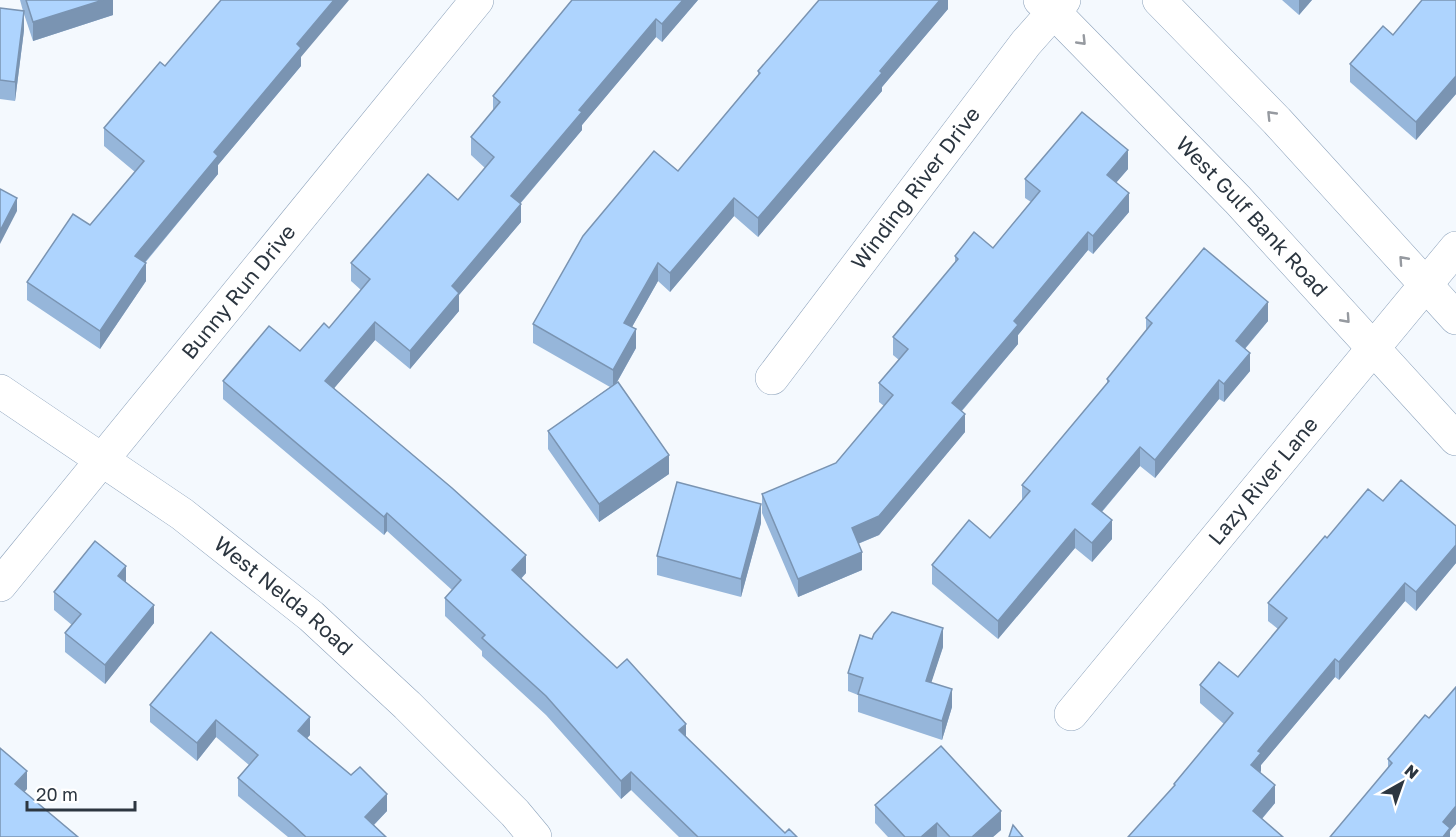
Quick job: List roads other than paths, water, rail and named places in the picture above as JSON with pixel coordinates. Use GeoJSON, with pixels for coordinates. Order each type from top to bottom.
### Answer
{"type":"FeatureCollection","features":[{"type":"Feature","properties":{"kind":"street","name":"Bunny Run Drive"},"geometry":{"type":"LineString","coordinates":[[0,585],[477,0]]}},
{"type":"Feature","properties":{"kind":"street"},"geometry":{"type":"LineString","coordinates":[[1159,0],[1277,121],[1456,318]]}},
{"type":"Feature","properties":{"kind":"street","name":"West Gulf Bank Road"},"geometry":{"type":"LineString","coordinates":[[1052,4],[1238,200],[1456,439]]}},
{"type":"Feature","properties":{"kind":"street","name":"Winding River Drive"},"geometry":{"type":"LineString","coordinates":[[772,378],[1026,43],[1052,4]]}},
{"type":"Feature","properties":{"kind":"street","name":"Lazy River Lane"},"geometry":{"type":"LineString","coordinates":[[1071,714],[1456,248]]}},
{"type":"Feature","properties":{"kind":"street","name":"West Nelda Road"},"geometry":{"type":"LineString","coordinates":[[0,390],[182,514],[311,616],[407,705],[515,813],[535,837]]}}]}
